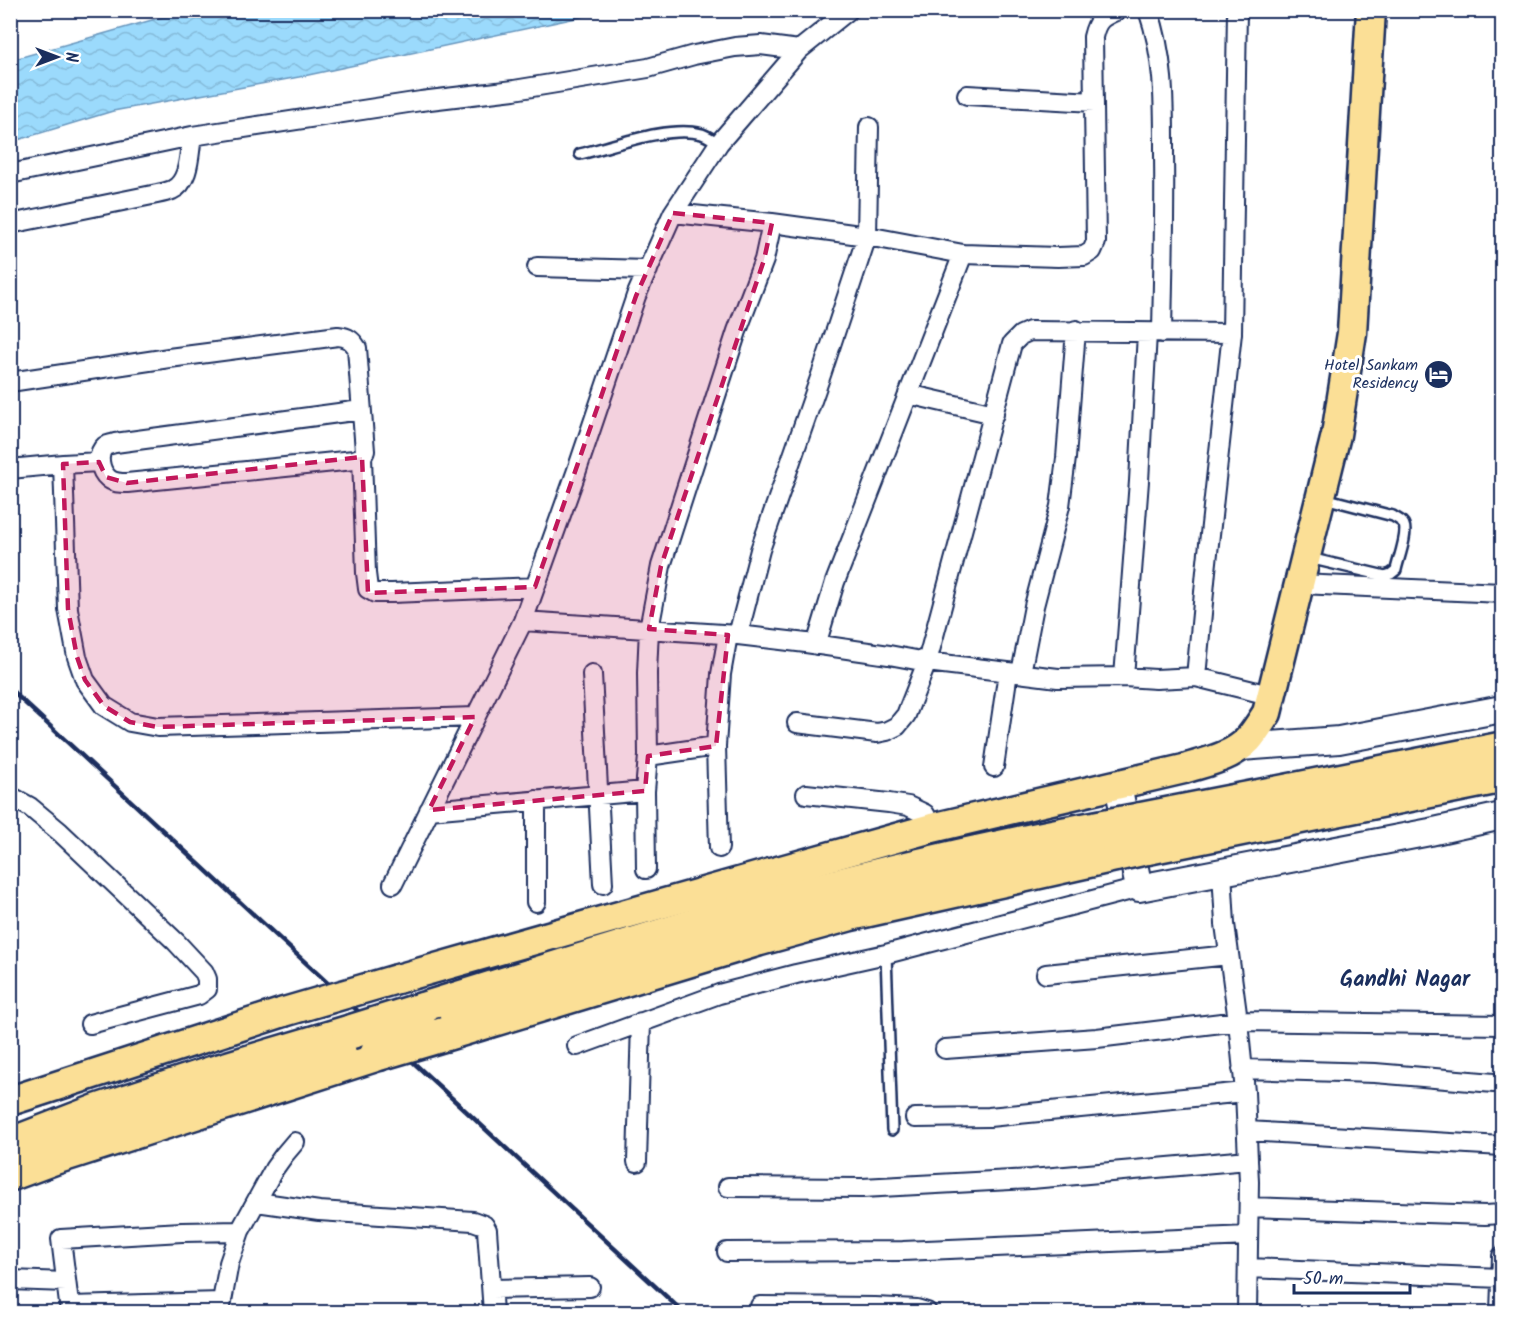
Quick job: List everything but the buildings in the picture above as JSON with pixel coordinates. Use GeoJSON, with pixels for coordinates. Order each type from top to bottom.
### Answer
{"type":"FeatureCollection","features":[{"type":"Feature","properties":{"kind":"highway"},"geometry":{"type":"LineString","coordinates":[[10,1174],[64,1154],[377,1054],[758,939],[1128,837],[1503,749]]}},
{"type":"Feature","properties":{"kind":"highway"},"geometry":{"type":"LineString","coordinates":[[10,1145],[98,1111],[213,1073],[730,915],[852,882],[1019,843],[1128,837],[1503,776]]}},
{"type":"Feature","properties":{"kind":"main road"},"geometry":{"type":"LineString","coordinates":[[1245,743],[1326,393],[1338,307],[1354,10]]}},
{"type":"Feature","properties":{"kind":"main road"},"geometry":{"type":"LineString","coordinates":[[10,1101],[284,1012],[396,979],[932,828],[1195,766],[1217,759],[1245,743],[1267,713],[1336,435],[1352,333],[1371,10]]}},
{"type":"Feature","properties":{"kind":"street"},"geometry":{"type":"LineString","coordinates":[[393,884],[523,621],[636,296],[673,213],[719,143],[800,50],[849,10]]}},
{"type":"Feature","properties":{"kind":"street"},"geometry":{"type":"LineString","coordinates":[[673,213],[867,236],[963,254],[1084,256],[1092,251],[1096,242],[1093,37],[1096,24],[1104,16],[1118,10]]}},
{"type":"Feature","properties":{"kind":"street"},"geometry":{"type":"LineString","coordinates":[[1124,678],[1138,493],[1165,213],[1164,100],[1159,47],[1148,10]]}},
{"type":"Feature","properties":{"kind":"street"},"geometry":{"type":"LineString","coordinates":[[1197,677],[1232,333],[1237,10]]}},
{"type":"Feature","properties":{"kind":"street"},"geometry":{"type":"LineString","coordinates":[[10,174],[192,136],[626,72],[735,47],[761,45],[800,50]]}},
{"type":"Feature","properties":{"kind":"street"},"geometry":{"type":"LineString","coordinates":[[967,95],[1095,102]]}},
{"type":"Feature","properties":{"kind":"street"},"geometry":{"type":"LineString","coordinates":[[719,849],[716,746],[721,674],[760,550],[867,236],[870,127]]}},
{"type":"Feature","properties":{"kind":"street"},"geometry":{"type":"LineString","coordinates":[[10,224],[173,190],[180,184],[186,173],[192,136]]}},
{"type":"Feature","properties":{"kind":"street"},"geometry":{"type":"LineString","coordinates":[[646,869],[645,791],[648,756],[649,629],[661,566],[720,381],[764,260],[772,223]]}},
{"type":"Feature","properties":{"kind":"street"},"geometry":{"type":"LineString","coordinates":[[816,645],[835,582],[963,254]]}},
{"type":"Feature","properties":{"kind":"street"},"geometry":{"type":"LineString","coordinates":[[537,267],[648,270]]}},
{"type":"Feature","properties":{"kind":"street"},"geometry":{"type":"LineString","coordinates":[[994,767],[1014,672],[1060,506],[1076,330]]}},
{"type":"Feature","properties":{"kind":"street"},"geometry":{"type":"LineString","coordinates":[[797,723],[877,733],[897,726],[906,715],[927,662],[1012,344],[1021,335],[1030,331],[1076,330],[1232,333]]}},
{"type":"Feature","properties":{"kind":"street"},"geometry":{"type":"LineString","coordinates":[[10,382],[170,358],[338,336],[346,337],[357,348],[365,451],[362,457],[368,589],[375,593],[392,593],[535,587]]}},
{"type":"Feature","properties":{"kind":"street"},"geometry":{"type":"LineString","coordinates":[[908,394],[994,414]]}},
{"type":"Feature","properties":{"kind":"street"},"geometry":{"type":"LineString","coordinates":[[362,410],[115,443],[106,445],[99,462],[106,477],[115,483],[127,483],[354,460],[362,457]]}},
{"type":"Feature","properties":{"kind":"street"},"geometry":{"type":"LineString","coordinates":[[10,469],[99,462]]}},
{"type":"Feature","properties":{"kind":"street"},"geometry":{"type":"LineString","coordinates":[[63,464],[68,609],[77,657],[85,680],[104,706],[130,722],[158,727],[475,717]]}},
{"type":"Feature","properties":{"kind":"street"},"geometry":{"type":"LineString","coordinates":[[1303,571],[1503,593]]}},
{"type":"Feature","properties":{"kind":"street"},"geometry":{"type":"LineString","coordinates":[[523,621],[733,635],[1058,678],[1197,677],[1257,692]]}},
{"type":"Feature","properties":{"kind":"street"},"geometry":{"type":"LineString","coordinates":[[592,674],[603,884]]}},
{"type":"Feature","properties":{"kind":"street"},"geometry":{"type":"LineString","coordinates":[[1245,743],[1339,740],[1503,709]]}},
{"type":"Feature","properties":{"kind":"street"},"geometry":{"type":"LineString","coordinates":[[648,756],[716,746]]}},
{"type":"Feature","properties":{"kind":"street"},"geometry":{"type":"LineString","coordinates":[[1118,785],[1139,888]]}},
{"type":"Feature","properties":{"kind":"street"},"geometry":{"type":"LineString","coordinates":[[429,810],[645,791]]}},
{"type":"Feature","properties":{"kind":"street"},"geometry":{"type":"LineString","coordinates":[[806,794],[908,806],[926,814],[932,828]]}},
{"type":"Feature","properties":{"kind":"street"},"geometry":{"type":"LineString","coordinates":[[10,796],[30,807],[60,832],[176,942],[204,972],[207,979],[207,989],[199,995],[90,1024]]}},
{"type":"Feature","properties":{"kind":"street"},"geometry":{"type":"LineString","coordinates":[[536,801],[536,902]]}},
{"type":"Feature","properties":{"kind":"street"},"geometry":{"type":"LineString","coordinates":[[577,1046],[719,994],[886,954],[1139,888],[1503,816]]}},
{"type":"Feature","properties":{"kind":"street"},"geometry":{"type":"LineString","coordinates":[[1222,871],[1245,1092],[1249,1207],[1247,1312]]}},
{"type":"Feature","properties":{"kind":"street"},"geometry":{"type":"LineString","coordinates":[[1046,974],[1229,955]]}},
{"type":"Feature","properties":{"kind":"street"},"geometry":{"type":"LineString","coordinates":[[637,1162],[641,1022]]}},
{"type":"Feature","properties":{"kind":"street"},"geometry":{"type":"LineString","coordinates":[[945,1049],[1097,1038],[1238,1022],[1503,1025]]}},
{"type":"Feature","properties":{"kind":"street"},"geometry":{"type":"LineString","coordinates":[[1242,1069],[1376,1073],[1494,1083]]}},
{"type":"Feature","properties":{"kind":"street"},"geometry":{"type":"LineString","coordinates":[[915,1118],[989,1117],[1245,1092]]}},
{"type":"Feature","properties":{"kind":"street"},"geometry":{"type":"LineString","coordinates":[[1247,1131],[1503,1146]]}},
{"type":"Feature","properties":{"kind":"street"},"geometry":{"type":"LineString","coordinates":[[240,1231],[61,1239],[70,1309],[220,1307],[229,1263],[240,1231],[274,1169],[295,1142]]}},
{"type":"Feature","properties":{"kind":"street"},"geometry":{"type":"LineString","coordinates":[[728,1187],[862,1188],[997,1181],[1248,1160]]}},
{"type":"Feature","properties":{"kind":"street"},"geometry":{"type":"LineString","coordinates":[[257,1202],[319,1210],[479,1222],[487,1230],[493,1312]]}},
{"type":"Feature","properties":{"kind":"street"},"geometry":{"type":"LineString","coordinates":[[1249,1207],[1503,1214]]}},
{"type":"Feature","properties":{"kind":"street"},"geometry":{"type":"LineString","coordinates":[[727,1252],[903,1251],[1248,1236]]}},
{"type":"Feature","properties":{"kind":"street"},"geometry":{"type":"LineString","coordinates":[[1500,1312],[1503,1256]]}},
{"type":"Feature","properties":{"kind":"street"},"geometry":{"type":"LineString","coordinates":[[1248,1268],[1501,1278]]}},
{"type":"Feature","properties":{"kind":"street"},"geometry":{"type":"LineString","coordinates":[[10,1280],[66,1282]]}},
{"type":"Feature","properties":{"kind":"street"},"geometry":{"type":"LineString","coordinates":[[492,1289],[590,1287]]}},
{"type":"Feature","properties":{"kind":"street"},"geometry":{"type":"LineString","coordinates":[[760,1306],[875,1307],[917,1309],[927,1312]]}},
{"type":"Feature","properties":{"kind":"lane"},"geometry":{"type":"LineString","coordinates":[[580,154],[663,134],[687,132],[704,135],[719,143]]}},
{"type":"Feature","properties":{"kind":"lane"},"geometry":{"type":"LineString","coordinates":[[1303,571],[1385,576],[1396,570],[1401,550],[1405,531],[1404,524],[1400,520],[1393,516],[1321,498]]}},
{"type":"Feature","properties":{"kind":"lane"},"geometry":{"type":"LineString","coordinates":[[886,954],[892,1130]]}},
{"type":"Feature","properties":{"kind":"highlighted area"},"geometry":{"type":"Polygon","coordinates":[[[673,213],[772,223],[764,260],[661,566],[649,629],[728,635],[716,746],[648,756],[645,791],[429,810],[475,717],[158,727],[130,722],[104,706],[85,680],[77,657],[68,609],[63,464],[99,462],[106,477],[127,483],[362,457],[368,593],[535,587],[636,296],[673,213]]]}},
{"type":"Feature","properties":{"kind":"water"},"geometry":{"type":"Polygon","coordinates":[[[200,11],[609,11],[299,77],[113,111],[11,142],[11,60],[159,18],[200,11]]]}},
{"type":"Feature","properties":{"kind":"railway"},"geometry":{"type":"LineString","coordinates":[[10,689],[683,1312]]}},
{"type":"Feature","properties":{"kind":"place","name":"Hotel Sankam Residency"},"geometry":{"type":"Point","coordinates":[1439,374]}},
{"type":"Feature","properties":{"kind":"district","name":"Gandhi Nagar"},"geometry":{"type":"Point","coordinates":[1405,980]}}]}
